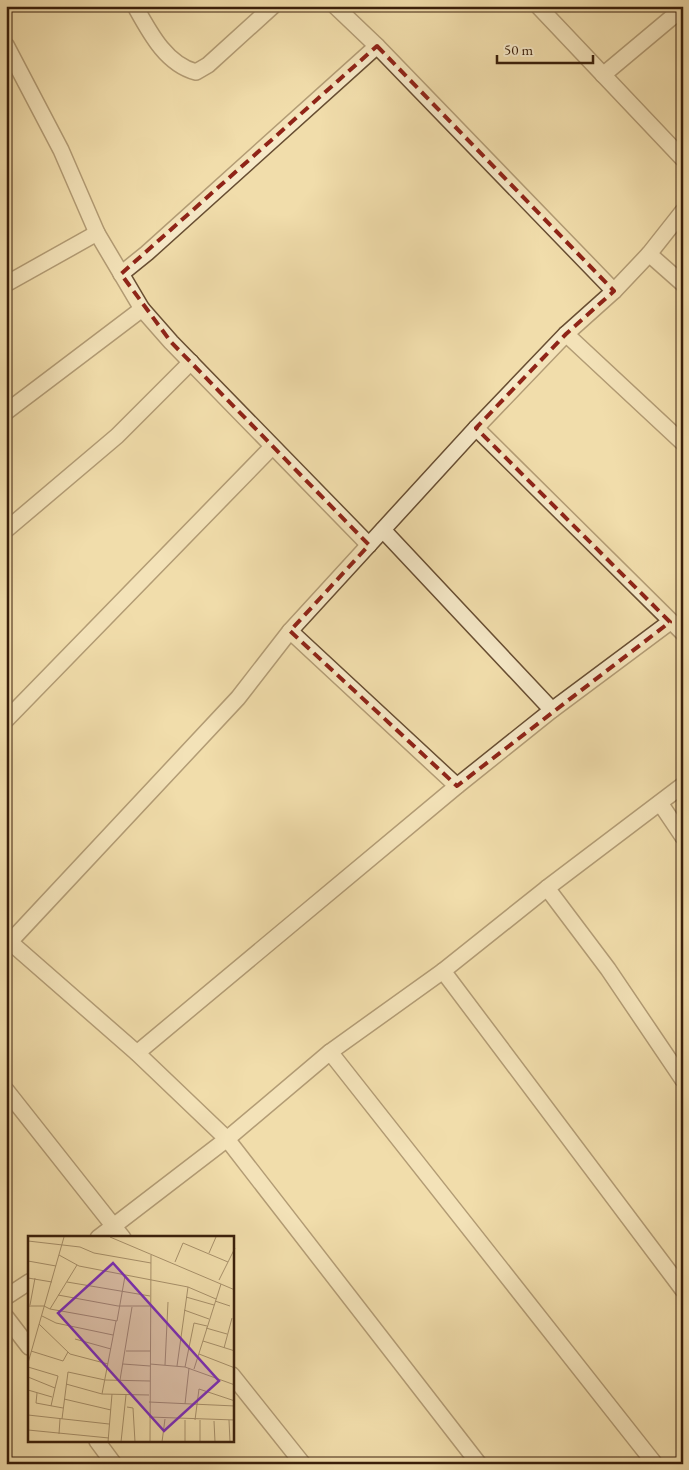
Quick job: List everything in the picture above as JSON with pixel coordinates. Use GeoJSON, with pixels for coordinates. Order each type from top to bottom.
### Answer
{"type":"FeatureCollection","features":[{"type":"Feature","properties":{"kind":"street"},"geometry":{"type":"LineString","coordinates":[[136,6],[149,32],[170,58],[182,68],[196,72],[208,65],[272,6]]}},
{"type":"Feature","properties":{"kind":"street"},"geometry":{"type":"LineString","coordinates":[[335,6],[377,46],[614,292]]}},
{"type":"Feature","properties":{"kind":"street"},"geometry":{"type":"LineString","coordinates":[[538,6],[683,159]]}},
{"type":"Feature","properties":{"kind":"street"},"geometry":{"type":"LineString","coordinates":[[603,75],[683,8]]}},
{"type":"Feature","properties":{"kind":"street"},"geometry":{"type":"LineString","coordinates":[[6,45],[61,150],[97,233],[142,309],[272,447],[369,545]]}},
{"type":"Feature","properties":{"kind":"street"},"geometry":{"type":"LineString","coordinates":[[121,274],[147,253],[377,46]]}},
{"type":"Feature","properties":{"kind":"street"},"geometry":{"type":"LineString","coordinates":[[479,1464],[228,1139],[137,1053],[8,944],[238,698],[290,631],[382,530],[566,334],[614,292],[649,254],[683,211]]}},
{"type":"Feature","properties":{"kind":"street"},"geometry":{"type":"LineString","coordinates":[[6,284],[97,233]]}},
{"type":"Feature","properties":{"kind":"street"},"geometry":{"type":"LineString","coordinates":[[649,254],[683,284]]}},
{"type":"Feature","properties":{"kind":"street"},"geometry":{"type":"LineString","coordinates":[[6,412],[142,309]]}},
{"type":"Feature","properties":{"kind":"street"},"geometry":{"type":"LineString","coordinates":[[566,334],[683,443]]}},
{"type":"Feature","properties":{"kind":"street"},"geometry":{"type":"LineString","coordinates":[[6,530],[117,436],[191,362]]}},
{"type":"Feature","properties":{"kind":"street"},"geometry":{"type":"LineString","coordinates":[[476,428],[683,633]]}},
{"type":"Feature","properties":{"kind":"street"},"geometry":{"type":"LineString","coordinates":[[6,720],[272,447]]}},
{"type":"Feature","properties":{"kind":"street"},"geometry":{"type":"LineString","coordinates":[[382,530],[552,710]]}},
{"type":"Feature","properties":{"kind":"street"},"geometry":{"type":"LineString","coordinates":[[137,1053],[457,786],[552,710],[670,622]]}},
{"type":"Feature","properties":{"kind":"street"},"geometry":{"type":"LineString","coordinates":[[290,631],[457,786]]}},
{"type":"Feature","properties":{"kind":"street"},"geometry":{"type":"LineString","coordinates":[[105,1236],[119,1232],[330,1052],[443,971],[547,888],[683,785]]}},
{"type":"Feature","properties":{"kind":"street"},"geometry":{"type":"LineString","coordinates":[[660,803],[683,837]]}},
{"type":"Feature","properties":{"kind":"street"},"geometry":{"type":"LineString","coordinates":[[547,888],[608,969],[683,1080]]}},
{"type":"Feature","properties":{"kind":"street"},"geometry":{"type":"LineString","coordinates":[[443,971],[683,1290]]}},
{"type":"Feature","properties":{"kind":"street"},"geometry":{"type":"LineString","coordinates":[[330,1052],[655,1464]]}},
{"type":"Feature","properties":{"kind":"street"},"geometry":{"type":"LineString","coordinates":[[6,1090],[119,1232]]}},
{"type":"Feature","properties":{"kind":"street"},"geometry":{"type":"LineString","coordinates":[[6,1297],[28,1283]]}},
{"type":"Feature","properties":{"kind":"street"},"geometry":{"type":"LineString","coordinates":[[6,1317],[28,1346]]}},
{"type":"Feature","properties":{"kind":"street"},"geometry":{"type":"LineString","coordinates":[[234,1378],[303,1464]]}},
{"type":"Feature","properties":{"kind":"street"},"geometry":{"type":"LineString","coordinates":[[99,1442],[114,1464]]}},
{"type":"Feature","properties":{"kind":"highlighted area"},"geometry":{"type":"Polygon","coordinates":[[[377,46],[614,291],[566,334],[476,428],[670,622],[457,786],[290,631],[369,545],[171,342],[121,274],[377,46]]]}}]}
